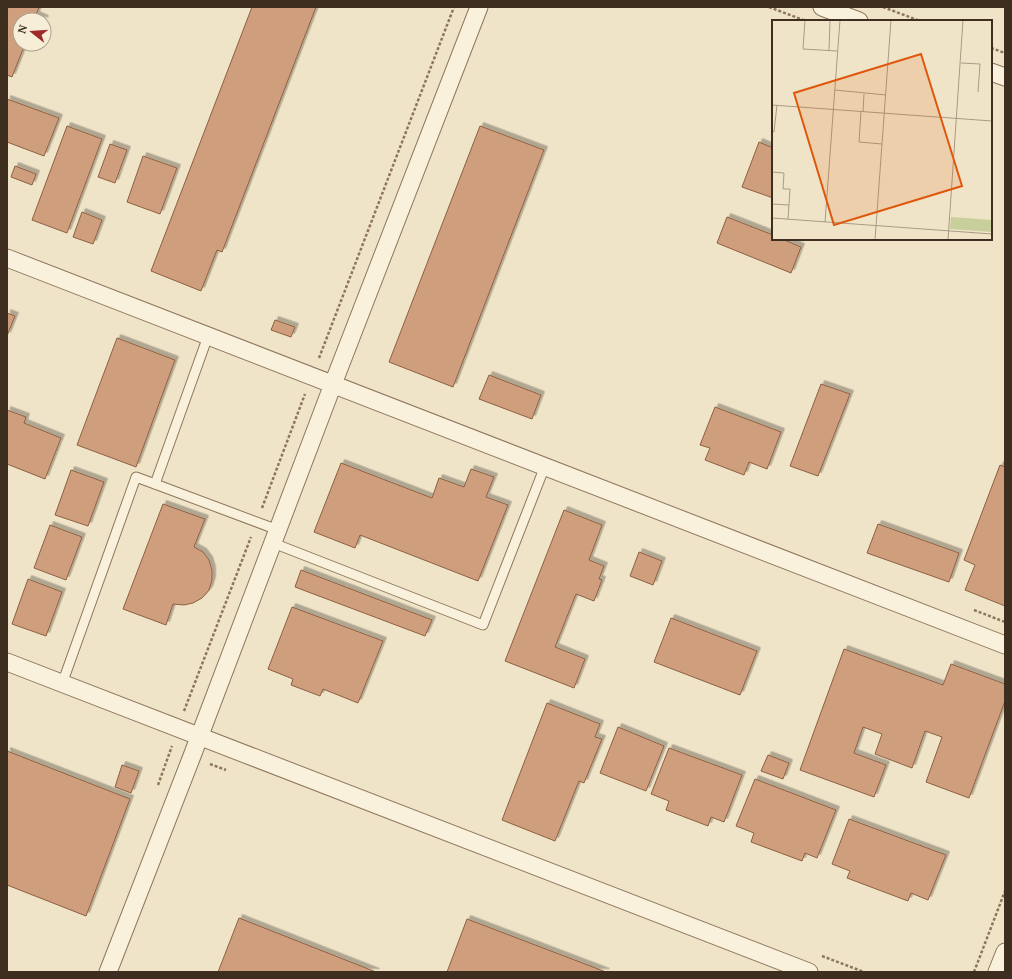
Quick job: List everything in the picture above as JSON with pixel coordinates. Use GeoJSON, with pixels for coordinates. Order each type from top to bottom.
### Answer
{"type":"FeatureCollection","features":[{"type":"Feature","properties":{"kind":"street"},"geometry":{"type":"LineString","coordinates":[[108,972],[479,7]]}},
{"type":"Feature","properties":{"kind":"street"},"geometry":{"type":"LineString","coordinates":[[822,7],[856,20]]}},
{"type":"Feature","properties":{"kind":"street"},"geometry":{"type":"LineString","coordinates":[[992,72],[1005,78]]}},
{"type":"Feature","properties":{"kind":"street"},"geometry":{"type":"LineString","coordinates":[[7,258],[1005,645]]}},
{"type":"Feature","properties":{"kind":"street"},"geometry":{"type":"LineString","coordinates":[[7,662],[809,972]]}},
{"type":"Feature","properties":{"kind":"street"},"geometry":{"type":"LineString","coordinates":[[997,972],[1005,952]]}},
{"type":"Feature","properties":{"kind":"lane"},"geometry":{"type":"LineString","coordinates":[[155,484],[208,336]]}},
{"type":"Feature","properties":{"kind":"lane"},"geometry":{"type":"LineString","coordinates":[[62,684],[136,477],[257,522],[276,536],[483,625],[545,466]]}},
{"type":"Feature","properties":{"kind":"path"},"geometry":{"type":"LineString","coordinates":[[158,785],[311,376],[454,7]]}},
{"type":"Feature","properties":{"kind":"path"},"geometry":{"type":"LineString","coordinates":[[769,7],[803,20]]}},
{"type":"Feature","properties":{"kind":"path"},"geometry":{"type":"LineString","coordinates":[[883,7],[917,20]]}},
{"type":"Feature","properties":{"kind":"path"},"geometry":{"type":"LineString","coordinates":[[992,48],[1005,53]]}},
{"type":"Feature","properties":{"kind":"path"},"geometry":{"type":"LineString","coordinates":[[974,972],[1005,891]]}},
{"type":"Feature","properties":{"kind":"building"},"geometry":{"type":"Polygon","coordinates":[[[7,7],[39,7],[37,12],[12,12],[12,52],[22,52],[12,77],[7,75],[7,7]]]}},
{"type":"Feature","properties":{"kind":"building"},"geometry":{"type":"Polygon","coordinates":[[[252,7],[316,7],[222,252],[217,250],[201,291],[151,271],[252,7]]]}},
{"type":"Feature","properties":{"kind":"building"},"geometry":{"type":"Polygon","coordinates":[[[7,99],[59,118],[44,156],[7,142],[7,99]]]}},
{"type":"Feature","properties":{"kind":"building"},"geometry":{"type":"Polygon","coordinates":[[[67,126],[102,139],[67,233],[32,220],[67,126]]]}},
{"type":"Feature","properties":{"kind":"building"},"geometry":{"type":"Polygon","coordinates":[[[480,126],[544,150],[453,387],[389,362],[480,126]]]}},
{"type":"Feature","properties":{"kind":"building"},"geometry":{"type":"Polygon","coordinates":[[[759,142],[772,148],[772,198],[742,187],[759,142]]]}},
{"type":"Feature","properties":{"kind":"building"},"geometry":{"type":"Polygon","coordinates":[[[110,144],[127,150],[115,183],[98,177],[110,144]]]}},
{"type":"Feature","properties":{"kind":"building"},"geometry":{"type":"Polygon","coordinates":[[[143,156],[177,168],[160,214],[127,202],[143,156]]]}},
{"type":"Feature","properties":{"kind":"building"},"geometry":{"type":"Polygon","coordinates":[[[15,166],[36,174],[32,185],[11,177],[15,166]]]}},
{"type":"Feature","properties":{"kind":"building"},"geometry":{"type":"Polygon","coordinates":[[[82,212],[102,220],[93,244],[73,237],[82,212]]]}},
{"type":"Feature","properties":{"kind":"building"},"geometry":{"type":"Polygon","coordinates":[[[727,217],[772,235],[772,240],[784,240],[801,247],[791,273],[717,243],[727,217]]]}},
{"type":"Feature","properties":{"kind":"building"},"geometry":{"type":"Polygon","coordinates":[[[7,313],[15,316],[7,336],[7,313]]]}},
{"type":"Feature","properties":{"kind":"building"},"geometry":{"type":"Polygon","coordinates":[[[275,320],[295,327],[291,337],[271,330],[275,320]]]}},
{"type":"Feature","properties":{"kind":"building"},"geometry":{"type":"Polygon","coordinates":[[[117,338],[175,360],[136,467],[77,445],[117,338]]]}},
{"type":"Feature","properties":{"kind":"building"},"geometry":{"type":"Polygon","coordinates":[[[489,375],[541,395],[532,419],[479,399],[489,375]]]}},
{"type":"Feature","properties":{"kind":"building"},"geometry":{"type":"Polygon","coordinates":[[[821,384],[850,394],[818,476],[790,466],[821,384]]]}},
{"type":"Feature","properties":{"kind":"building"},"geometry":{"type":"Polygon","coordinates":[[[715,407],[781,432],[767,469],[749,462],[744,475],[705,460],[710,448],[700,445],[715,407]]]}},
{"type":"Feature","properties":{"kind":"building"},"geometry":{"type":"Polygon","coordinates":[[[7,410],[26,417],[24,423],[61,438],[45,479],[7,464],[7,410]]]}},
{"type":"Feature","properties":{"kind":"building"},"geometry":{"type":"Polygon","coordinates":[[[341,463],[432,498],[439,478],[464,487],[471,469],[494,477],[486,497],[508,505],[478,581],[360,535],[355,548],[314,532],[341,463]]]}},
{"type":"Feature","properties":{"kind":"building"},"geometry":{"type":"Polygon","coordinates":[[[1000,465],[1005,467],[1005,606],[965,590],[975,565],[964,560],[1000,465]]]}},
{"type":"Feature","properties":{"kind":"building"},"geometry":{"type":"Polygon","coordinates":[[[71,470],[104,482],[88,526],[55,515],[71,470]]]}},
{"type":"Feature","properties":{"kind":"building"},"geometry":{"type":"Polygon","coordinates":[[[163,504],[205,519],[194,547],[203,552],[209,560],[212,570],[212,580],[209,590],[202,598],[193,603],[184,605],[173,604],[166,625],[123,609],[163,504]]]}},
{"type":"Feature","properties":{"kind":"building"},"geometry":{"type":"Polygon","coordinates":[[[564,510],[602,525],[589,560],[604,566],[599,579],[602,580],[594,601],[576,594],[555,647],[585,659],[574,688],[505,661],[564,510]]]}},
{"type":"Feature","properties":{"kind":"building"},"geometry":{"type":"Polygon","coordinates":[[[878,524],[959,553],[949,582],[867,553],[878,524]]]}},
{"type":"Feature","properties":{"kind":"building"},"geometry":{"type":"Polygon","coordinates":[[[50,525],[82,537],[66,580],[34,568],[50,525]]]}},
{"type":"Feature","properties":{"kind":"building"},"geometry":{"type":"Polygon","coordinates":[[[639,552],[662,561],[653,585],[630,576],[639,552]]]}},
{"type":"Feature","properties":{"kind":"building"},"geometry":{"type":"Polygon","coordinates":[[[301,570],[432,620],[425,636],[295,587],[301,570]]]}},
{"type":"Feature","properties":{"kind":"building"},"geometry":{"type":"Polygon","coordinates":[[[28,579],[62,592],[46,636],[12,624],[28,579]]]}},
{"type":"Feature","properties":{"kind":"building"},"geometry":{"type":"Polygon","coordinates":[[[292,607],[383,641],[358,703],[323,689],[320,696],[291,685],[293,679],[268,669],[292,607]]]}},
{"type":"Feature","properties":{"kind":"building"},"geometry":{"type":"Polygon","coordinates":[[[671,618],[757,651],[740,695],[654,662],[671,618]]]}},
{"type":"Feature","properties":{"kind":"building"},"geometry":{"type":"Polygon","coordinates":[[[844,649],[943,685],[951,664],[1005,684],[1005,701],[969,798],[926,782],[942,737],[925,731],[912,768],[875,754],[882,734],[863,727],[854,753],[886,765],[874,797],[800,770],[844,649]]]}},
{"type":"Feature","properties":{"kind":"building"},"geometry":{"type":"Polygon","coordinates":[[[547,703],[600,724],[595,737],[602,739],[584,783],[579,781],[555,841],[502,820],[547,703]]]}},
{"type":"Feature","properties":{"kind":"building"},"geometry":{"type":"Polygon","coordinates":[[[618,727],[664,746],[646,791],[600,773],[618,727]]]}},
{"type":"Feature","properties":{"kind":"building"},"geometry":{"type":"Polygon","coordinates":[[[669,748],[742,775],[724,822],[711,817],[708,826],[666,810],[669,801],[651,794],[669,748]]]}},
{"type":"Feature","properties":{"kind":"building"},"geometry":{"type":"Polygon","coordinates":[[[7,751],[130,799],[86,916],[7,885],[7,751]]]}},
{"type":"Feature","properties":{"kind":"building"},"geometry":{"type":"Polygon","coordinates":[[[768,755],[789,763],[783,779],[761,771],[768,755]]]}},
{"type":"Feature","properties":{"kind":"building"},"geometry":{"type":"Polygon","coordinates":[[[122,765],[139,771],[131,793],[115,787],[122,765]]]}},
{"type":"Feature","properties":{"kind":"building"},"geometry":{"type":"Polygon","coordinates":[[[755,779],[836,810],[817,858],[805,853],[802,861],[751,842],[754,833],[736,826],[755,779]]]}},
{"type":"Feature","properties":{"kind":"building"},"geometry":{"type":"Polygon","coordinates":[[[849,819],[946,855],[928,900],[911,893],[908,901],[847,878],[850,871],[832,864],[849,819]]]}},
{"type":"Feature","properties":{"kind":"building"},"geometry":{"type":"Polygon","coordinates":[[[239,918],[376,972],[218,972],[239,918]]]}},
{"type":"Feature","properties":{"kind":"building"},"geometry":{"type":"Polygon","coordinates":[[[467,919],[606,972],[447,972],[467,919]]]}}]}
